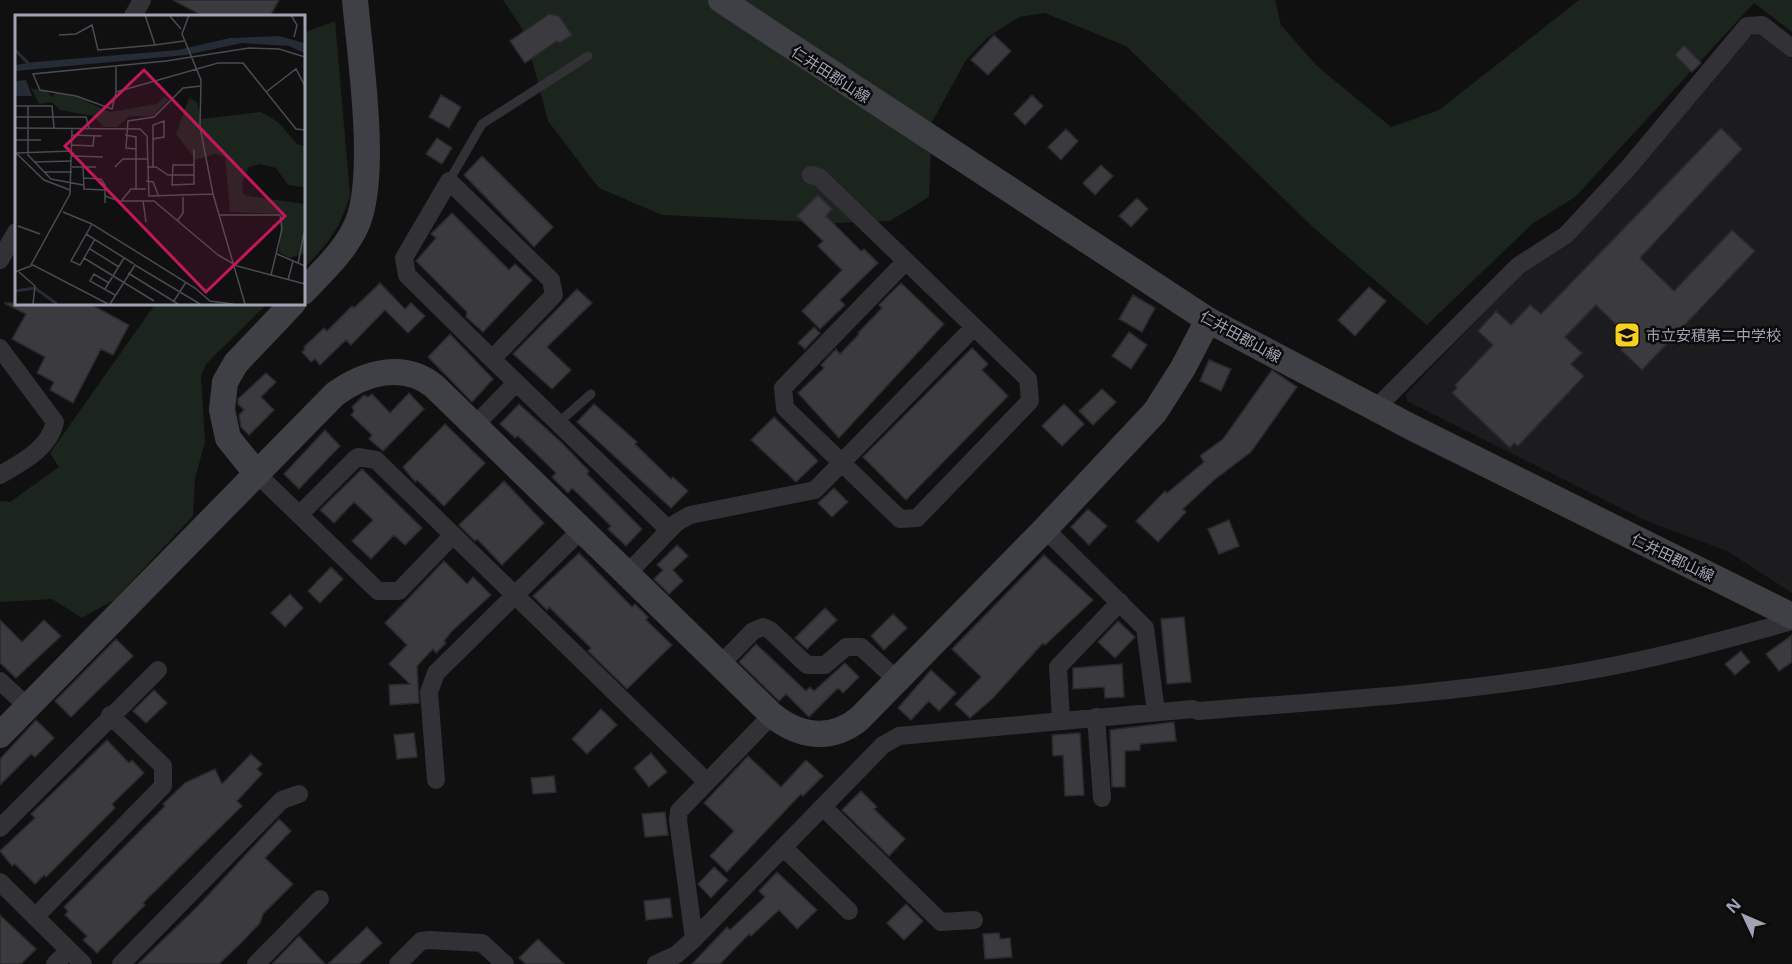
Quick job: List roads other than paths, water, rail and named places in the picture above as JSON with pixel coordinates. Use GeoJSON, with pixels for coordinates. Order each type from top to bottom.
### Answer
{"type":"FeatureCollection","features":[{"type":"Feature","properties":{"kind":"street"},"geometry":{"type":"LineString","coordinates":[[134,15],[142,0]]}},
{"type":"Feature","properties":{"kind":"street"},"geometry":{"type":"LineString","coordinates":[[304,291],[333,260],[357,224],[366,185],[364,110],[355,0]]}},
{"type":"Feature","properties":{"kind":"street","name":"仁井田郡山線"},"geometry":{"type":"LineString","coordinates":[[721,0],[1208,320],[1376,408],[1792,616]]}},
{"type":"Feature","properties":{"kind":"street"},"geometry":{"type":"LineString","coordinates":[[1376,408],[1518,266],[1566,235],[1629,166],[1747,26],[1762,25],[1792,48]]}},
{"type":"Feature","properties":{"kind":"street"},"geometry":{"type":"LineString","coordinates":[[811,175],[819,177],[1028,379],[1030,400],[917,518],[900,519],[844,462],[785,408],[783,388],[905,262]]}},
{"type":"Feature","properties":{"kind":"street"},"geometry":{"type":"LineString","coordinates":[[492,359],[554,295],[551,280],[449,181],[404,258],[407,275],[516,383],[669,530]]}},
{"type":"Feature","properties":{"kind":"street"},"geometry":{"type":"LineString","coordinates":[[0,261],[15,234]]}},
{"type":"Feature","properties":{"kind":"street"},"geometry":{"type":"LineString","coordinates":[[292,304],[236,363],[225,382],[222,410],[228,438],[257,474],[378,591],[399,591],[453,535]]}},
{"type":"Feature","properties":{"kind":"street"},"geometry":{"type":"LineString","coordinates":[[0,735],[335,394],[348,384],[373,373],[404,373],[425,380],[475,425],[772,715],[798,731],[819,734],[838,732],[859,719],[1045,529],[1155,412],[1183,368],[1208,320]]}},
{"type":"Feature","properties":{"kind":"street"},"geometry":{"type":"LineString","coordinates":[[628,573],[669,530],[690,515],[812,492],[844,462],[974,327]]}},
{"type":"Feature","properties":{"kind":"street"},"geometry":{"type":"LineString","coordinates":[[0,348],[55,422],[53,432],[39,450],[0,475]]}},
{"type":"Feature","properties":{"kind":"street"},"geometry":{"type":"LineString","coordinates":[[475,425],[516,383]]}},
{"type":"Feature","properties":{"kind":"street"},"geometry":{"type":"LineString","coordinates":[[299,515],[358,457],[376,460],[706,781]]}},
{"type":"Feature","properties":{"kind":"street"},"geometry":{"type":"LineString","coordinates":[[436,780],[429,692],[434,676],[582,529]]}},
{"type":"Feature","properties":{"kind":"street"},"geometry":{"type":"LineString","coordinates":[[1045,529],[1148,632],[1156,712]]}},
{"type":"Feature","properties":{"kind":"street"},"geometry":{"type":"LineString","coordinates":[[1060,720],[1058,667],[1120,602]]}},
{"type":"Feature","properties":{"kind":"street"},"geometry":{"type":"LineString","coordinates":[[656,964],[676,955],[694,939],[893,738],[1060,720],[1362,698],[1509,683],[1632,662],[1792,621]]}},
{"type":"Feature","properties":{"kind":"street"},"geometry":{"type":"LineString","coordinates":[[720,665],[753,632],[763,627],[770,630],[807,665],[825,665],[846,647],[861,647],[897,680]]}},
{"type":"Feature","properties":{"kind":"street"},"geometry":{"type":"LineString","coordinates":[[0,828],[110,715],[158,670]]}},
{"type":"Feature","properties":{"kind":"street"},"geometry":{"type":"LineString","coordinates":[[0,681],[28,707]]}},
{"type":"Feature","properties":{"kind":"street"},"geometry":{"type":"LineString","coordinates":[[35,916],[163,786],[163,766],[110,715]]}},
{"type":"Feature","properties":{"kind":"street"},"geometry":{"type":"LineString","coordinates":[[694,939],[678,816],[685,803],[772,715]]}},
{"type":"Feature","properties":{"kind":"street"},"geometry":{"type":"LineString","coordinates":[[1096,717],[1102,798]]}},
{"type":"Feature","properties":{"kind":"street"},"geometry":{"type":"LineString","coordinates":[[121,964],[282,800],[298,794]]}},
{"type":"Feature","properties":{"kind":"street"},"geometry":{"type":"LineString","coordinates":[[823,807],[941,922],[974,920]]}},
{"type":"Feature","properties":{"kind":"street"},"geometry":{"type":"LineString","coordinates":[[783,847],[849,911]]}},
{"type":"Feature","properties":{"kind":"street"},"geometry":{"type":"LineString","coordinates":[[0,883],[83,964]]}},
{"type":"Feature","properties":{"kind":"street"},"geometry":{"type":"LineString","coordinates":[[256,964],[320,899]]}},
{"type":"Feature","properties":{"kind":"street"},"geometry":{"type":"LineString","coordinates":[[398,964],[421,941],[429,940],[482,943],[505,964]]}},
{"type":"Feature","properties":{"kind":"street"},"geometry":{"type":"LineString","coordinates":[[55,964],[69,950]]}},
{"type":"Feature","properties":{"kind":"lane"},"geometry":{"type":"LineString","coordinates":[[449,181],[482,124],[588,56]]}},
{"type":"Feature","properties":{"kind":"lane"},"geometry":{"type":"LineString","coordinates":[[558,423],[591,393]]}},
{"type":"Feature","properties":{"kind":"place","name":"市立安積第二中学校"},"geometry":{"type":"Point","coordinates":[1627,335]}}]}
